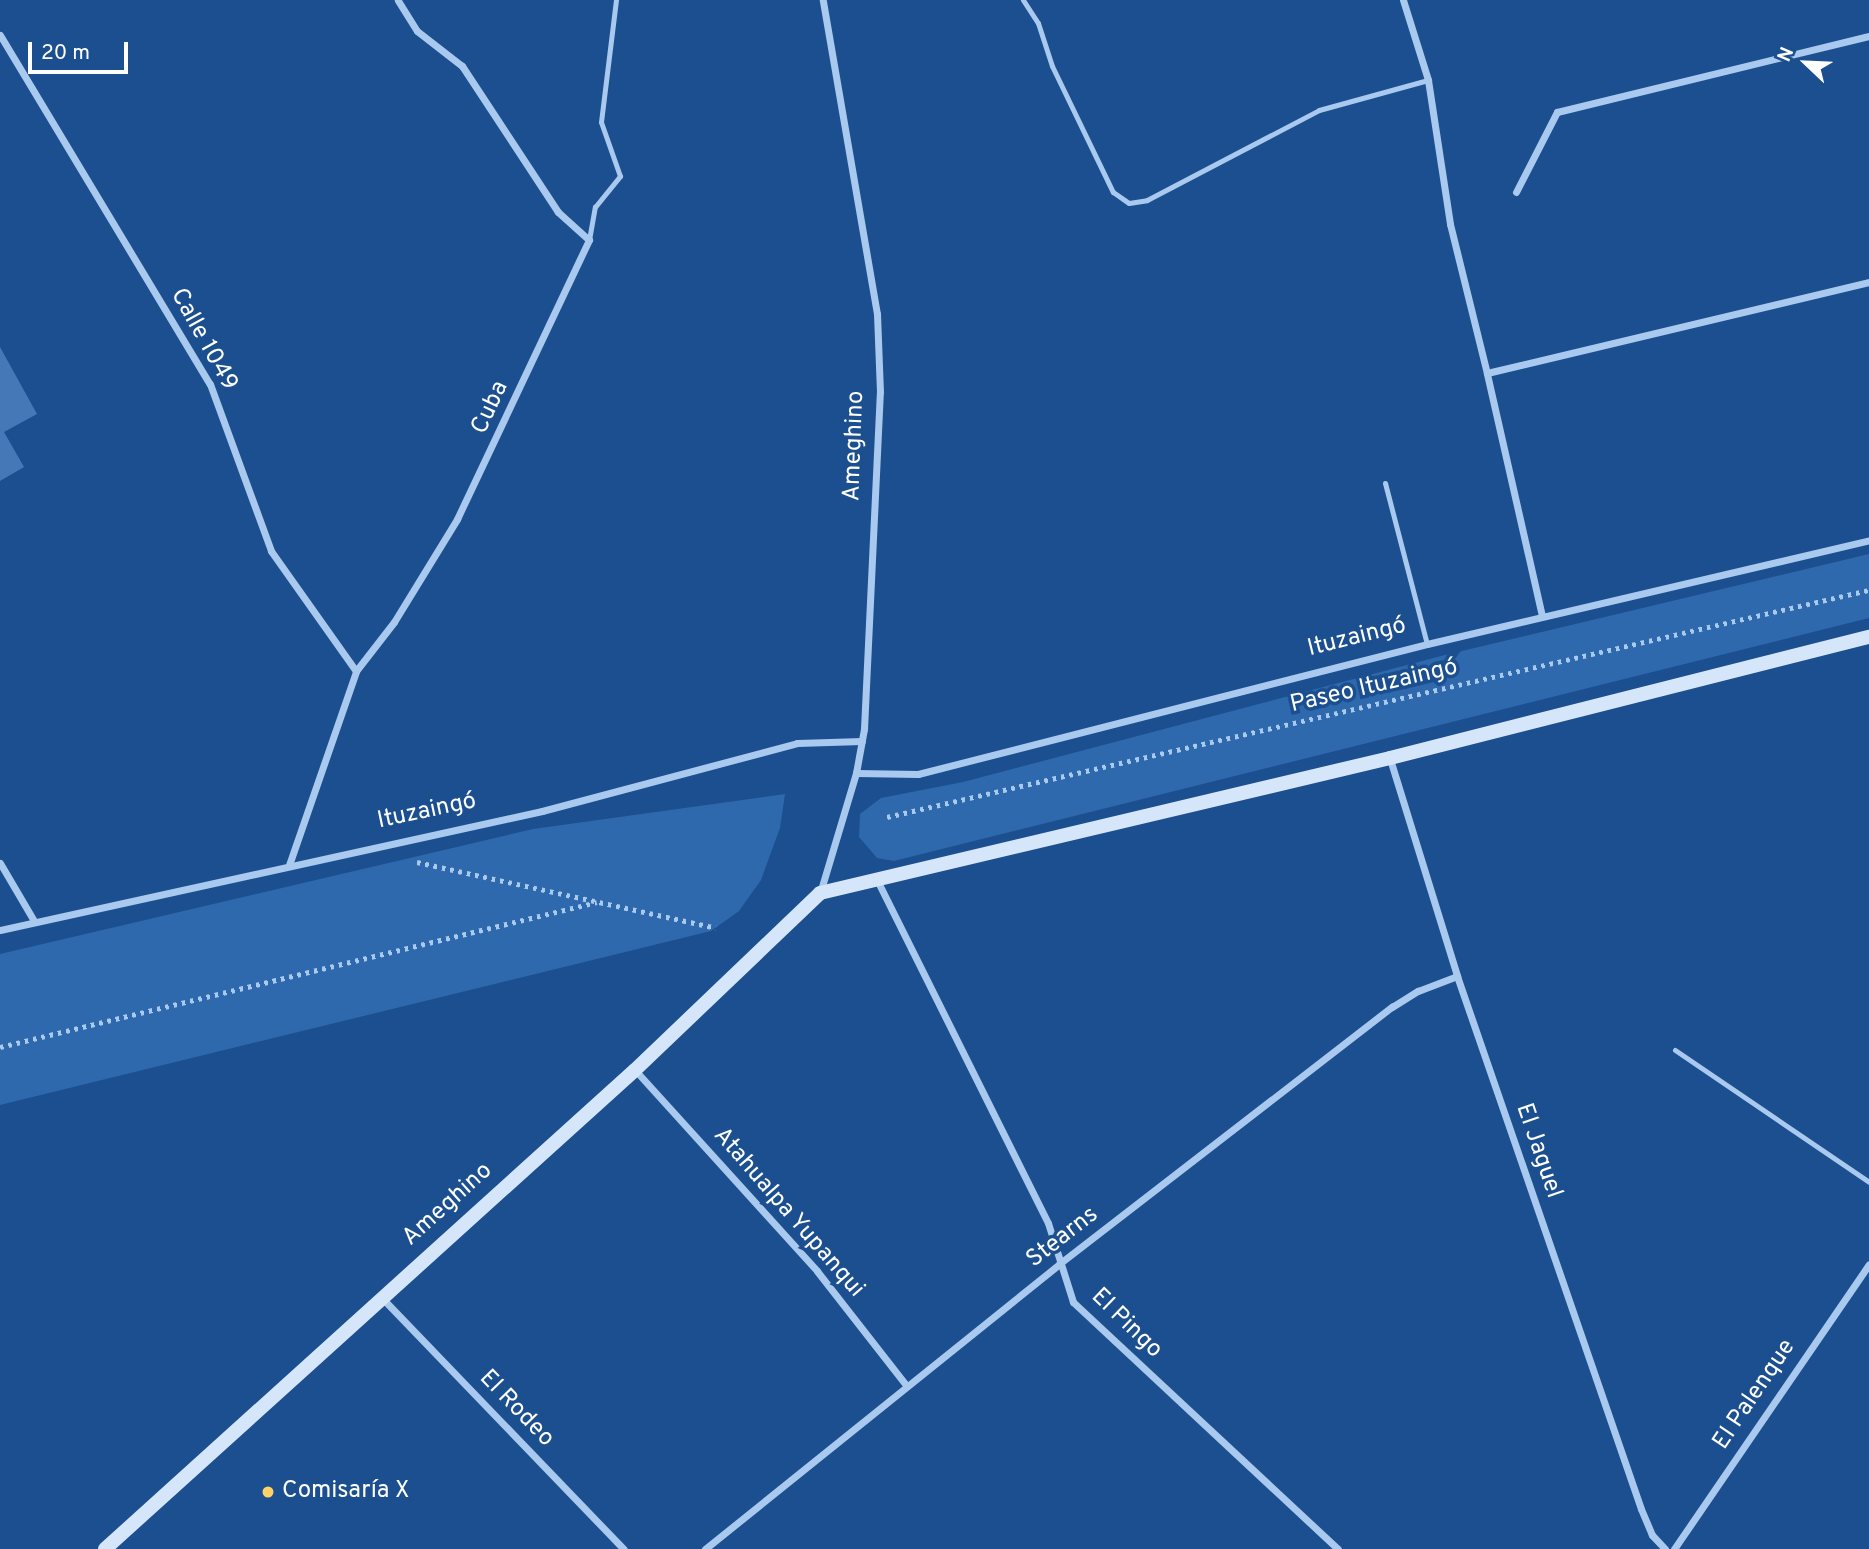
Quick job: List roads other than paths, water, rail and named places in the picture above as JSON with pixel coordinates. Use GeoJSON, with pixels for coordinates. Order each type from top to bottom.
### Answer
{"type":"FeatureCollection","features":[{"type":"Feature","properties":{"kind":"street"},"geometry":{"type":"LineString","coordinates":[[398,0],[417,31],[462,66],[558,212],[589,240]]}},
{"type":"Feature","properties":{"kind":"street","name":"Ameghino"},"geometry":{"type":"LineString","coordinates":[[105,1549],[380,1296],[635,1070],[820,893],[856,773],[869,686],[880,353],[822,0]]}},
{"type":"Feature","properties":{"kind":"street"},"geometry":{"type":"LineString","coordinates":[[1403,0],[1428,80],[1450,224],[1542,615]]}},
{"type":"Feature","properties":{"kind":"street","name":"Calle 1049"},"geometry":{"type":"LineString","coordinates":[[0,35],[210,384],[271,551],[356,671]]}},
{"type":"Feature","properties":{"kind":"street"},"geometry":{"type":"LineString","coordinates":[[1516,192],[1557,112],[1869,36]]}},
{"type":"Feature","properties":{"kind":"street","name":"Cuba"},"geometry":{"type":"LineString","coordinates":[[289,865],[356,671],[394,622],[457,519],[589,240]]}},
{"type":"Feature","properties":{"kind":"street"},"geometry":{"type":"LineString","coordinates":[[1486,373],[1869,282]]}},
{"type":"Feature","properties":{"kind":"street","name":"Ituzaingó"},"geometry":{"type":"LineString","coordinates":[[856,773],[918,774],[1542,615],[1869,540]]}},
{"type":"Feature","properties":{"kind":"street"},"geometry":{"type":"LineString","coordinates":[[877,879],[1390,758],[1869,637]]}},
{"type":"Feature","properties":{"kind":"street","name":"Ituzaingó"},"geometry":{"type":"LineString","coordinates":[[0,930],[542,811],[797,743],[862,741]]}},
{"type":"Feature","properties":{"kind":"street","name":"El Jaguel"},"geometry":{"type":"LineString","coordinates":[[1390,758],[1457,976],[1641,1509],[1651,1535],[1665,1549]]}},
{"type":"Feature","properties":{"kind":"street"},"geometry":{"type":"LineString","coordinates":[[0,863],[34,921]]}},
{"type":"Feature","properties":{"kind":"street","name":"Ameghino"},"geometry":{"type":"LineString","coordinates":[[820,893],[877,879]]}},
{"type":"Feature","properties":{"kind":"street","name":"El Pingo"},"geometry":{"type":"LineString","coordinates":[[877,879],[1048,1223],[1073,1302],[1338,1549]]}},
{"type":"Feature","properties":{"kind":"street","name":"Stearns"},"geometry":{"type":"LineString","coordinates":[[705,1549],[1059,1264],[1392,1007],[1418,991],[1457,976]]}},
{"type":"Feature","properties":{"kind":"street","name":"Atahualpa Yupanqui"},"geometry":{"type":"LineString","coordinates":[[635,1070],[817,1271],[907,1386]]}},
{"type":"Feature","properties":{"kind":"street","name":"El Palenque"},"geometry":{"type":"LineString","coordinates":[[1674,1549],[1869,1264]]}},
{"type":"Feature","properties":{"kind":"street","name":"El Rodeo"},"geometry":{"type":"LineString","coordinates":[[380,1296],[624,1549]]}},
{"type":"Feature","properties":{"kind":"lane"},"geometry":{"type":"LineString","coordinates":[[589,240],[595,207],[620,176],[601,122],[616,0]]}},
{"type":"Feature","properties":{"kind":"lane"},"geometry":{"type":"LineString","coordinates":[[1023,0],[1038,23],[1052,66],[1113,192],[1129,203],[1147,200],[1319,110],[1428,80]]}},
{"type":"Feature","properties":{"kind":"lane"},"geometry":{"type":"LineString","coordinates":[[1385,483],[1427,644]]}},
{"type":"Feature","properties":{"kind":"lane"},"geometry":{"type":"LineString","coordinates":[[1675,1050],[1869,1181]]}},
{"type":"Feature","properties":{"kind":"place","name":"Comisaría X"},"geometry":{"type":"Point","coordinates":[268,1492]}}]}
